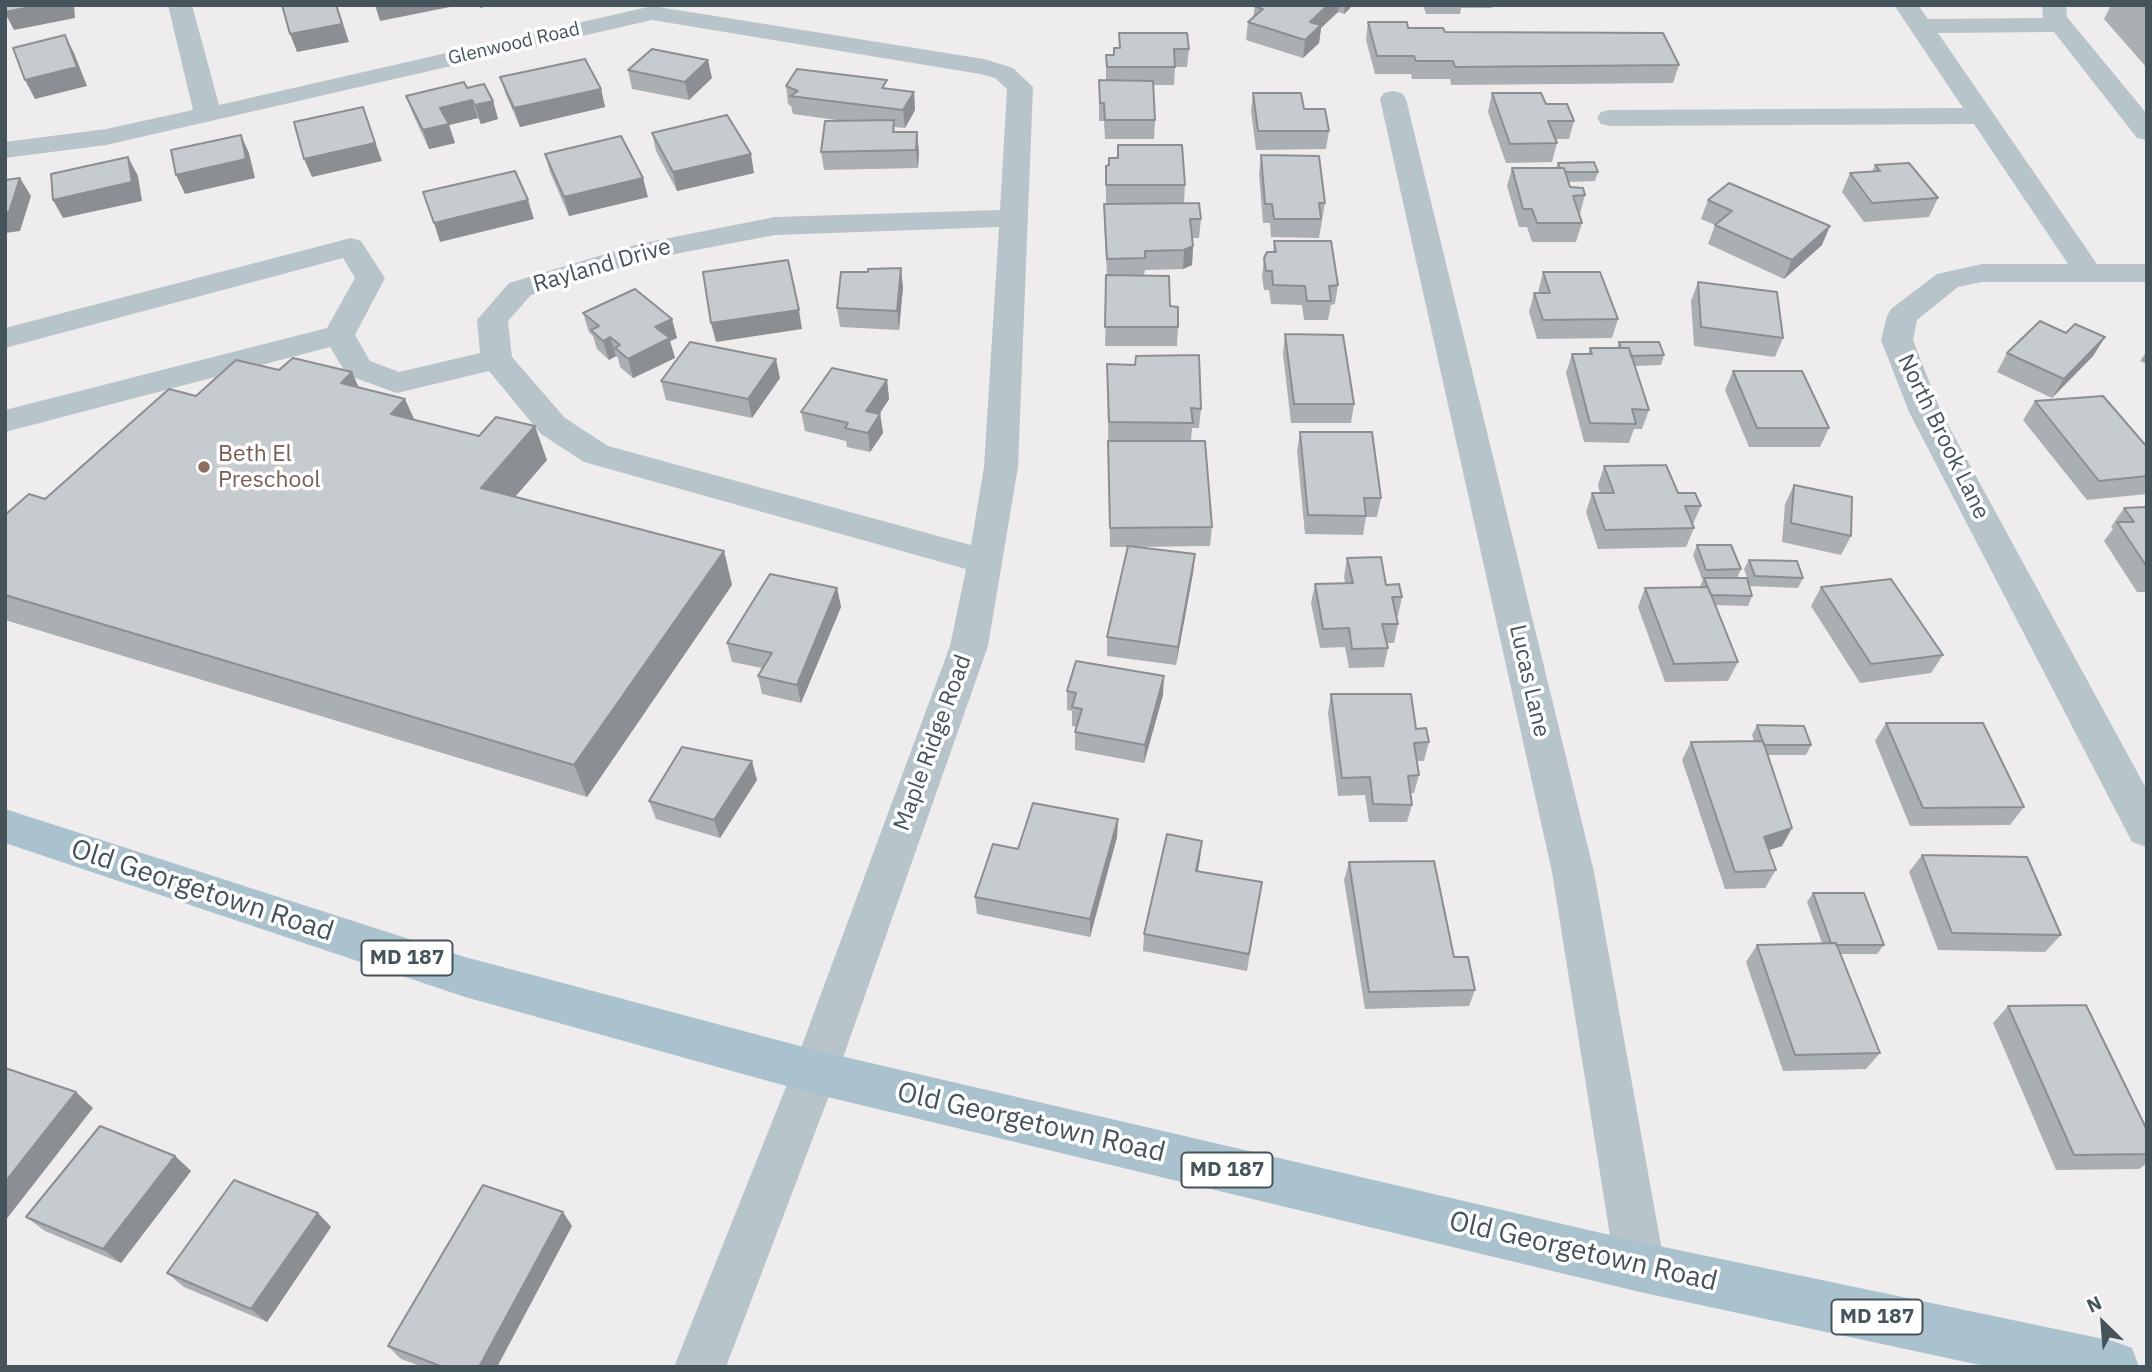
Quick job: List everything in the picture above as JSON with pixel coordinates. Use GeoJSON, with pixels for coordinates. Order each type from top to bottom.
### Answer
{"type":"FeatureCollection","features":[{"type":"Feature","properties":{"kind":"main road","name":"Old Georgetown Road"},"geometry":{"type":"LineString","coordinates":[[5,826],[465,977],[815,1072],[1640,1267],[2113,1367]]}},
{"type":"Feature","properties":{"kind":"street"},"geometry":{"type":"LineString","coordinates":[[180,5],[208,115]]}},
{"type":"Feature","properties":{"kind":"street","name":"Glenwood Road"},"geometry":{"type":"LineString","coordinates":[[5,150],[106,136],[208,115],[650,9],[984,67],[1004,73],[1020,87]]}},
{"type":"Feature","properties":{"kind":"street"},"geometry":{"type":"LineString","coordinates":[[1913,15],[2057,15],[2147,132]]}},
{"type":"Feature","properties":{"kind":"street"},"geometry":{"type":"LineString","coordinates":[[1913,15],[2088,272]]}},
{"type":"Feature","properties":{"kind":"street","name":"Maple Ridge Road"},"geometry":{"type":"LineString","coordinates":[[700,1367],[815,1072],[969,646],[1001,467],[1020,87]]}},
{"type":"Feature","properties":{"kind":"street","name":"Lucas Lane"},"geometry":{"type":"LineString","coordinates":[[1393,99],[1573,872],[1640,1267]]}},
{"type":"Feature","properties":{"kind":"street"},"geometry":{"type":"LineString","coordinates":[[1610,118],[1981,116]]}},
{"type":"Feature","properties":{"kind":"street","name":"Rayland Drive"},"geometry":{"type":"LineString","coordinates":[[496,359],[492,320],[520,289],[649,250],[775,226],[1014,218]]}},
{"type":"Feature","properties":{"kind":"street"},"geometry":{"type":"LineString","coordinates":[[5,338],[351,247],[370,278],[339,335],[5,421]]}},
{"type":"Feature","properties":{"kind":"street","name":"North Brook Lane"},"geometry":{"type":"LineString","coordinates":[[2147,273],[1982,274],[1948,280],[1902,316],[1897,340],[1926,412],[2147,830]]}},
{"type":"Feature","properties":{"kind":"street"},"geometry":{"type":"LineString","coordinates":[[339,335],[358,368],[397,383],[496,359],[553,426],[596,454],[986,562]]}},
{"type":"Feature","properties":{"kind":"building"},"geometry":{"type":"Polygon","coordinates":[[[5,5],[40,5],[5,12],[5,5]]]}},
{"type":"Feature","properties":{"kind":"building"},"geometry":{"type":"Polygon","coordinates":[[[282,5],[336,5],[342,24],[290,34],[282,5]]]}},
{"type":"Feature","properties":{"kind":"building"},"geometry":{"type":"Polygon","coordinates":[[[1255,5],[1328,5],[1310,22],[1321,25],[1305,40],[1248,22],[1263,9],[1255,5]]]}},
{"type":"Feature","properties":{"kind":"building"},"geometry":{"type":"Polygon","coordinates":[[[1368,22],[1407,22],[1408,28],[1443,28],[1445,32],[1663,33],[1679,65],[1455,67],[1453,61],[1416,61],[1414,56],[1377,56],[1368,22]]]}},
{"type":"Feature","properties":{"kind":"building"},"geometry":{"type":"Polygon","coordinates":[[[1119,33],[1187,33],[1189,49],[1174,49],[1175,67],[1107,67],[1106,55],[1114,55],[1114,48],[1120,48],[1119,33]]]}},
{"type":"Feature","properties":{"kind":"building"},"geometry":{"type":"Polygon","coordinates":[[[65,35],[77,67],[25,80],[13,48],[65,35]]]}},
{"type":"Feature","properties":{"kind":"building"},"geometry":{"type":"Polygon","coordinates":[[[652,49],[708,60],[685,82],[628,70],[652,49]]]}},
{"type":"Feature","properties":{"kind":"building"},"geometry":{"type":"Polygon","coordinates":[[[585,59],[601,89],[514,108],[500,77],[585,59]]]}},
{"type":"Feature","properties":{"kind":"building"},"geometry":{"type":"Polygon","coordinates":[[[797,69],[887,80],[882,88],[914,92],[903,110],[790,96],[798,91],[786,86],[797,69]]]}},
{"type":"Feature","properties":{"kind":"building"},"geometry":{"type":"Polygon","coordinates":[[[1099,80],[1153,81],[1155,120],[1105,120],[1104,103],[1100,103],[1099,80]]]}},
{"type":"Feature","properties":{"kind":"building"},"geometry":{"type":"Polygon","coordinates":[[[464,82],[467,88],[484,84],[493,101],[475,105],[472,100],[440,108],[449,124],[423,130],[406,96],[464,82]]]}},
{"type":"Feature","properties":{"kind":"building"},"geometry":{"type":"Polygon","coordinates":[[[1253,93],[1301,93],[1304,109],[1325,109],[1329,131],[1258,131],[1253,93]]]}},
{"type":"Feature","properties":{"kind":"building"},"geometry":{"type":"Polygon","coordinates":[[[1492,93],[1541,93],[1546,104],[1567,104],[1574,121],[1548,121],[1557,143],[1510,144],[1492,93]]]}},
{"type":"Feature","properties":{"kind":"building"},"geometry":{"type":"Polygon","coordinates":[[[363,107],[375,143],[304,159],[294,122],[363,107]]]}},
{"type":"Feature","properties":{"kind":"building"},"geometry":{"type":"Polygon","coordinates":[[[727,115],[751,154],[673,172],[652,133],[727,115]]]}},
{"type":"Feature","properties":{"kind":"building"},"geometry":{"type":"Polygon","coordinates":[[[894,120],[893,132],[917,132],[916,150],[821,152],[825,121],[894,120]]]}},
{"type":"Feature","properties":{"kind":"building"},"geometry":{"type":"Polygon","coordinates":[[[241,135],[246,159],[176,175],[171,150],[241,135]]]}},
{"type":"Feature","properties":{"kind":"building"},"geometry":{"type":"Polygon","coordinates":[[[621,136],[643,178],[564,197],[545,154],[621,136]]]}},
{"type":"Feature","properties":{"kind":"building"},"geometry":{"type":"Polygon","coordinates":[[[1118,145],[1182,145],[1185,185],[1106,185],[1106,166],[1109,165],[1109,158],[1118,158],[1118,145]]]}},
{"type":"Feature","properties":{"kind":"building"},"geometry":{"type":"Polygon","coordinates":[[[1261,155],[1319,156],[1325,203],[1319,203],[1321,219],[1274,219],[1272,204],[1265,204],[1261,155]]]}},
{"type":"Feature","properties":{"kind":"building"},"geometry":{"type":"Polygon","coordinates":[[[128,157],[132,182],[53,200],[51,174],[128,157]]]}},
{"type":"Feature","properties":{"kind":"building"},"geometry":{"type":"Polygon","coordinates":[[[1594,162],[1598,172],[1565,172],[1558,163],[1594,162]]]}},
{"type":"Feature","properties":{"kind":"building"},"geometry":{"type":"Polygon","coordinates":[[[1909,163],[1938,198],[1872,203],[1850,173],[1880,171],[1875,165],[1909,163]]]}},
{"type":"Feature","properties":{"kind":"building"},"geometry":{"type":"Polygon","coordinates":[[[1512,168],[1564,168],[1570,187],[1583,188],[1585,195],[1573,196],[1582,223],[1537,223],[1532,209],[1523,209],[1512,168]]]}},
{"type":"Feature","properties":{"kind":"building"},"geometry":{"type":"Polygon","coordinates":[[[515,171],[528,200],[434,223],[423,192],[515,171]]]}},
{"type":"Feature","properties":{"kind":"building"},"geometry":{"type":"Polygon","coordinates":[[[20,178],[9,212],[5,212],[5,180],[20,178]]]}},
{"type":"Feature","properties":{"kind":"building"},"geometry":{"type":"Polygon","coordinates":[[[1729,183],[1830,226],[1792,260],[1715,225],[1732,211],[1708,200],[1729,183]]]}},
{"type":"Feature","properties":{"kind":"building"},"geometry":{"type":"Polygon","coordinates":[[[1199,203],[1201,219],[1190,219],[1193,246],[1184,250],[1145,251],[1145,258],[1107,259],[1104,204],[1199,203]]]}},
{"type":"Feature","properties":{"kind":"building"},"geometry":{"type":"Polygon","coordinates":[[[1274,241],[1331,241],[1338,285],[1329,286],[1331,301],[1307,301],[1305,286],[1273,285],[1272,271],[1266,271],[1264,258],[1267,252],[1276,252],[1274,241]]]}},
{"type":"Feature","properties":{"kind":"building"},"geometry":{"type":"Polygon","coordinates":[[[788,260],[799,310],[711,323],[703,272],[788,260]]]}},
{"type":"Feature","properties":{"kind":"building"},"geometry":{"type":"Polygon","coordinates":[[[901,268],[897,311],[837,308],[841,272],[901,268]]]}},
{"type":"Feature","properties":{"kind":"building"},"geometry":{"type":"Polygon","coordinates":[[[1543,272],[1600,272],[1618,319],[1543,320],[1534,293],[1550,293],[1543,272]]]}},
{"type":"Feature","properties":{"kind":"building"},"geometry":{"type":"Polygon","coordinates":[[[1106,275],[1169,276],[1170,306],[1178,307],[1178,327],[1105,327],[1106,275]]]}},
{"type":"Feature","properties":{"kind":"building"},"geometry":{"type":"Polygon","coordinates":[[[1698,282],[1777,292],[1783,338],[1701,327],[1698,282]]]}},
{"type":"Feature","properties":{"kind":"building"},"geometry":{"type":"Polygon","coordinates":[[[635,289],[672,319],[655,327],[670,338],[628,359],[615,348],[620,345],[610,337],[603,341],[591,330],[599,326],[583,313],[635,289]]]}},
{"type":"Feature","properties":{"kind":"building"},"geometry":{"type":"Polygon","coordinates":[[[2040,321],[2066,333],[2075,324],[2105,337],[2064,379],[2007,353],[2040,321]]]}},
{"type":"Feature","properties":{"kind":"building"},"geometry":{"type":"Polygon","coordinates":[[[1285,334],[1343,335],[1354,404],[1294,404],[1285,334]]]}},
{"type":"Feature","properties":{"kind":"building"},"geometry":{"type":"Polygon","coordinates":[[[690,342],[776,359],[748,399],[661,381],[690,342]]]}},
{"type":"Feature","properties":{"kind":"building"},"geometry":{"type":"Polygon","coordinates":[[[1619,342],[1659,342],[1664,355],[1631,356],[1629,348],[1621,348],[1619,342]]]}},
{"type":"Feature","properties":{"kind":"building"},"geometry":{"type":"Polygon","coordinates":[[[1590,348],[1629,348],[1649,410],[1632,409],[1636,424],[1590,423],[1572,354],[1592,354],[1590,348]]]}},
{"type":"Feature","properties":{"kind":"building"},"geometry":{"type":"Polygon","coordinates":[[[1199,355],[1201,409],[1191,408],[1193,423],[1109,422],[1107,364],[1135,365],[1136,356],[1199,355]]]}},
{"type":"Feature","properties":{"kind":"building"},"geometry":{"type":"Polygon","coordinates":[[[293,358],[352,372],[341,383],[405,399],[391,414],[479,436],[496,417],[535,426],[481,488],[724,551],[574,765],[5,595],[5,515],[29,494],[45,499],[169,389],[196,396],[236,360],[279,370],[293,358]]]}},
{"type":"Feature","properties":{"kind":"building"},"geometry":{"type":"Polygon","coordinates":[[[832,368],[887,380],[866,411],[880,414],[868,433],[845,428],[848,423],[801,412],[832,368]]]}},
{"type":"Feature","properties":{"kind":"building"},"geometry":{"type":"Polygon","coordinates":[[[1733,371],[1802,371],[1829,428],[1757,428],[1733,371]]]}},
{"type":"Feature","properties":{"kind":"building"},"geometry":{"type":"Polygon","coordinates":[[[2103,396],[2147,447],[2147,476],[2099,481],[2035,401],[2103,396]]]}},
{"type":"Feature","properties":{"kind":"building"},"geometry":{"type":"Polygon","coordinates":[[[1300,432],[1372,432],[1381,498],[1364,498],[1366,516],[1308,515],[1300,432]]]}},
{"type":"Feature","properties":{"kind":"building"},"geometry":{"type":"Polygon","coordinates":[[[1108,441],[1205,441],[1212,527],[1110,528],[1108,441]]]}},
{"type":"Feature","properties":{"kind":"building"},"geometry":{"type":"Polygon","coordinates":[[[1666,465],[1678,493],[1695,493],[1701,506],[1685,506],[1694,528],[1605,530],[1592,493],[1614,493],[1604,466],[1666,465]]]}},
{"type":"Feature","properties":{"kind":"building"},"geometry":{"type":"Polygon","coordinates":[[[1794,485],[1852,497],[1851,536],[1791,523],[1794,485]]]}},
{"type":"Feature","properties":{"kind":"building"},"geometry":{"type":"Polygon","coordinates":[[[2147,507],[2147,567],[2117,522],[2134,522],[2124,508],[2147,507]]]}},
{"type":"Feature","properties":{"kind":"building"},"geometry":{"type":"Polygon","coordinates":[[[1697,545],[1731,545],[1741,569],[1706,570],[1697,545]]]}},
{"type":"Feature","properties":{"kind":"building"},"geometry":{"type":"Polygon","coordinates":[[[1128,546],[1195,554],[1178,647],[1107,637],[1128,546]]]}},
{"type":"Feature","properties":{"kind":"building"},"geometry":{"type":"Polygon","coordinates":[[[1381,557],[1386,585],[1399,584],[1402,597],[1392,597],[1398,624],[1382,624],[1388,648],[1352,649],[1349,628],[1323,629],[1315,584],[1353,583],[1347,558],[1381,557]]]}},
{"type":"Feature","properties":{"kind":"building"},"geometry":{"type":"Polygon","coordinates":[[[1749,560],[1797,561],[1803,578],[1755,576],[1749,560]]]}},
{"type":"Feature","properties":{"kind":"building"},"geometry":{"type":"Polygon","coordinates":[[[770,574],[837,588],[797,685],[758,676],[772,653],[727,643],[770,574]]]}},
{"type":"Feature","properties":{"kind":"building"},"geometry":{"type":"Polygon","coordinates":[[[1704,578],[1747,578],[1752,596],[1711,595],[1704,578]]]}},
{"type":"Feature","properties":{"kind":"building"},"geometry":{"type":"Polygon","coordinates":[[[1891,579],[1943,655],[1871,664],[1821,587],[1891,579]]]}},
{"type":"Feature","properties":{"kind":"building"},"geometry":{"type":"Polygon","coordinates":[[[1708,587],[1738,662],[1674,664],[1645,588],[1708,587]]]}},
{"type":"Feature","properties":{"kind":"building"},"geometry":{"type":"Polygon","coordinates":[[[1076,661],[1164,676],[1145,745],[1075,732],[1082,709],[1072,707],[1076,693],[1067,691],[1076,661]]]}},
{"type":"Feature","properties":{"kind":"building"},"geometry":{"type":"Polygon","coordinates":[[[1331,694],[1411,694],[1416,729],[1426,728],[1429,742],[1414,743],[1419,775],[1408,776],[1412,805],[1373,804],[1370,777],[1342,778],[1331,694]]]}},
{"type":"Feature","properties":{"kind":"building"},"geometry":{"type":"Polygon","coordinates":[[[1886,723],[1983,723],[2024,807],[1923,808],[1886,723]]]}},
{"type":"Feature","properties":{"kind":"building"},"geometry":{"type":"Polygon","coordinates":[[[1757,725],[1804,726],[1811,745],[1764,745],[1757,725]]]}},
{"type":"Feature","properties":{"kind":"building"},"geometry":{"type":"Polygon","coordinates":[[[1763,741],[1792,828],[1764,837],[1776,870],[1735,872],[1691,742],[1763,741]]]}},
{"type":"Feature","properties":{"kind":"building"},"geometry":{"type":"Polygon","coordinates":[[[682,747],[752,761],[714,820],[649,801],[682,747]]]}},
{"type":"Feature","properties":{"kind":"building"},"geometry":{"type":"Polygon","coordinates":[[[1033,803],[1118,819],[1090,919],[975,897],[993,844],[1018,849],[1033,803]]]}},
{"type":"Feature","properties":{"kind":"building"},"geometry":{"type":"Polygon","coordinates":[[[1167,834],[1202,841],[1196,871],[1262,882],[1249,954],[1144,934],[1167,834]]]}},
{"type":"Feature","properties":{"kind":"building"},"geometry":{"type":"Polygon","coordinates":[[[1922,855],[2027,857],[2061,935],[1952,933],[1922,855]]]}},
{"type":"Feature","properties":{"kind":"building"},"geometry":{"type":"Polygon","coordinates":[[[1434,861],[1454,957],[1468,957],[1475,990],[1369,992],[1349,862],[1434,861]]]}},
{"type":"Feature","properties":{"kind":"building"},"geometry":{"type":"Polygon","coordinates":[[[1813,893],[1864,893],[1884,945],[1831,943],[1813,893]]]}},
{"type":"Feature","properties":{"kind":"building"},"geometry":{"type":"Polygon","coordinates":[[[1836,943],[1880,1053],[1795,1055],[1757,945],[1836,943]]]}},
{"type":"Feature","properties":{"kind":"building"},"geometry":{"type":"Polygon","coordinates":[[[2086,1005],[2147,1130],[2147,1154],[2074,1155],[2008,1006],[2086,1005]]]}},
{"type":"Feature","properties":{"kind":"building"},"geometry":{"type":"Polygon","coordinates":[[[5,1068],[76,1092],[5,1182],[5,1068]]]}},
{"type":"Feature","properties":{"kind":"building"},"geometry":{"type":"Polygon","coordinates":[[[100,1126],[175,1156],[103,1249],[26,1217],[100,1126]]]}},
{"type":"Feature","properties":{"kind":"building"},"geometry":{"type":"Polygon","coordinates":[[[234,1180],[318,1213],[251,1309],[167,1273],[234,1180]]]}},
{"type":"Feature","properties":{"kind":"building"},"geometry":{"type":"Polygon","coordinates":[[[483,1185],[563,1212],[479,1367],[443,1367],[388,1346],[483,1185]]]}},
{"type":"Feature","properties":{"kind":"place","name":"Beth El Preschool"},"geometry":{"type":"Point","coordinates":[204,467]}}]}
